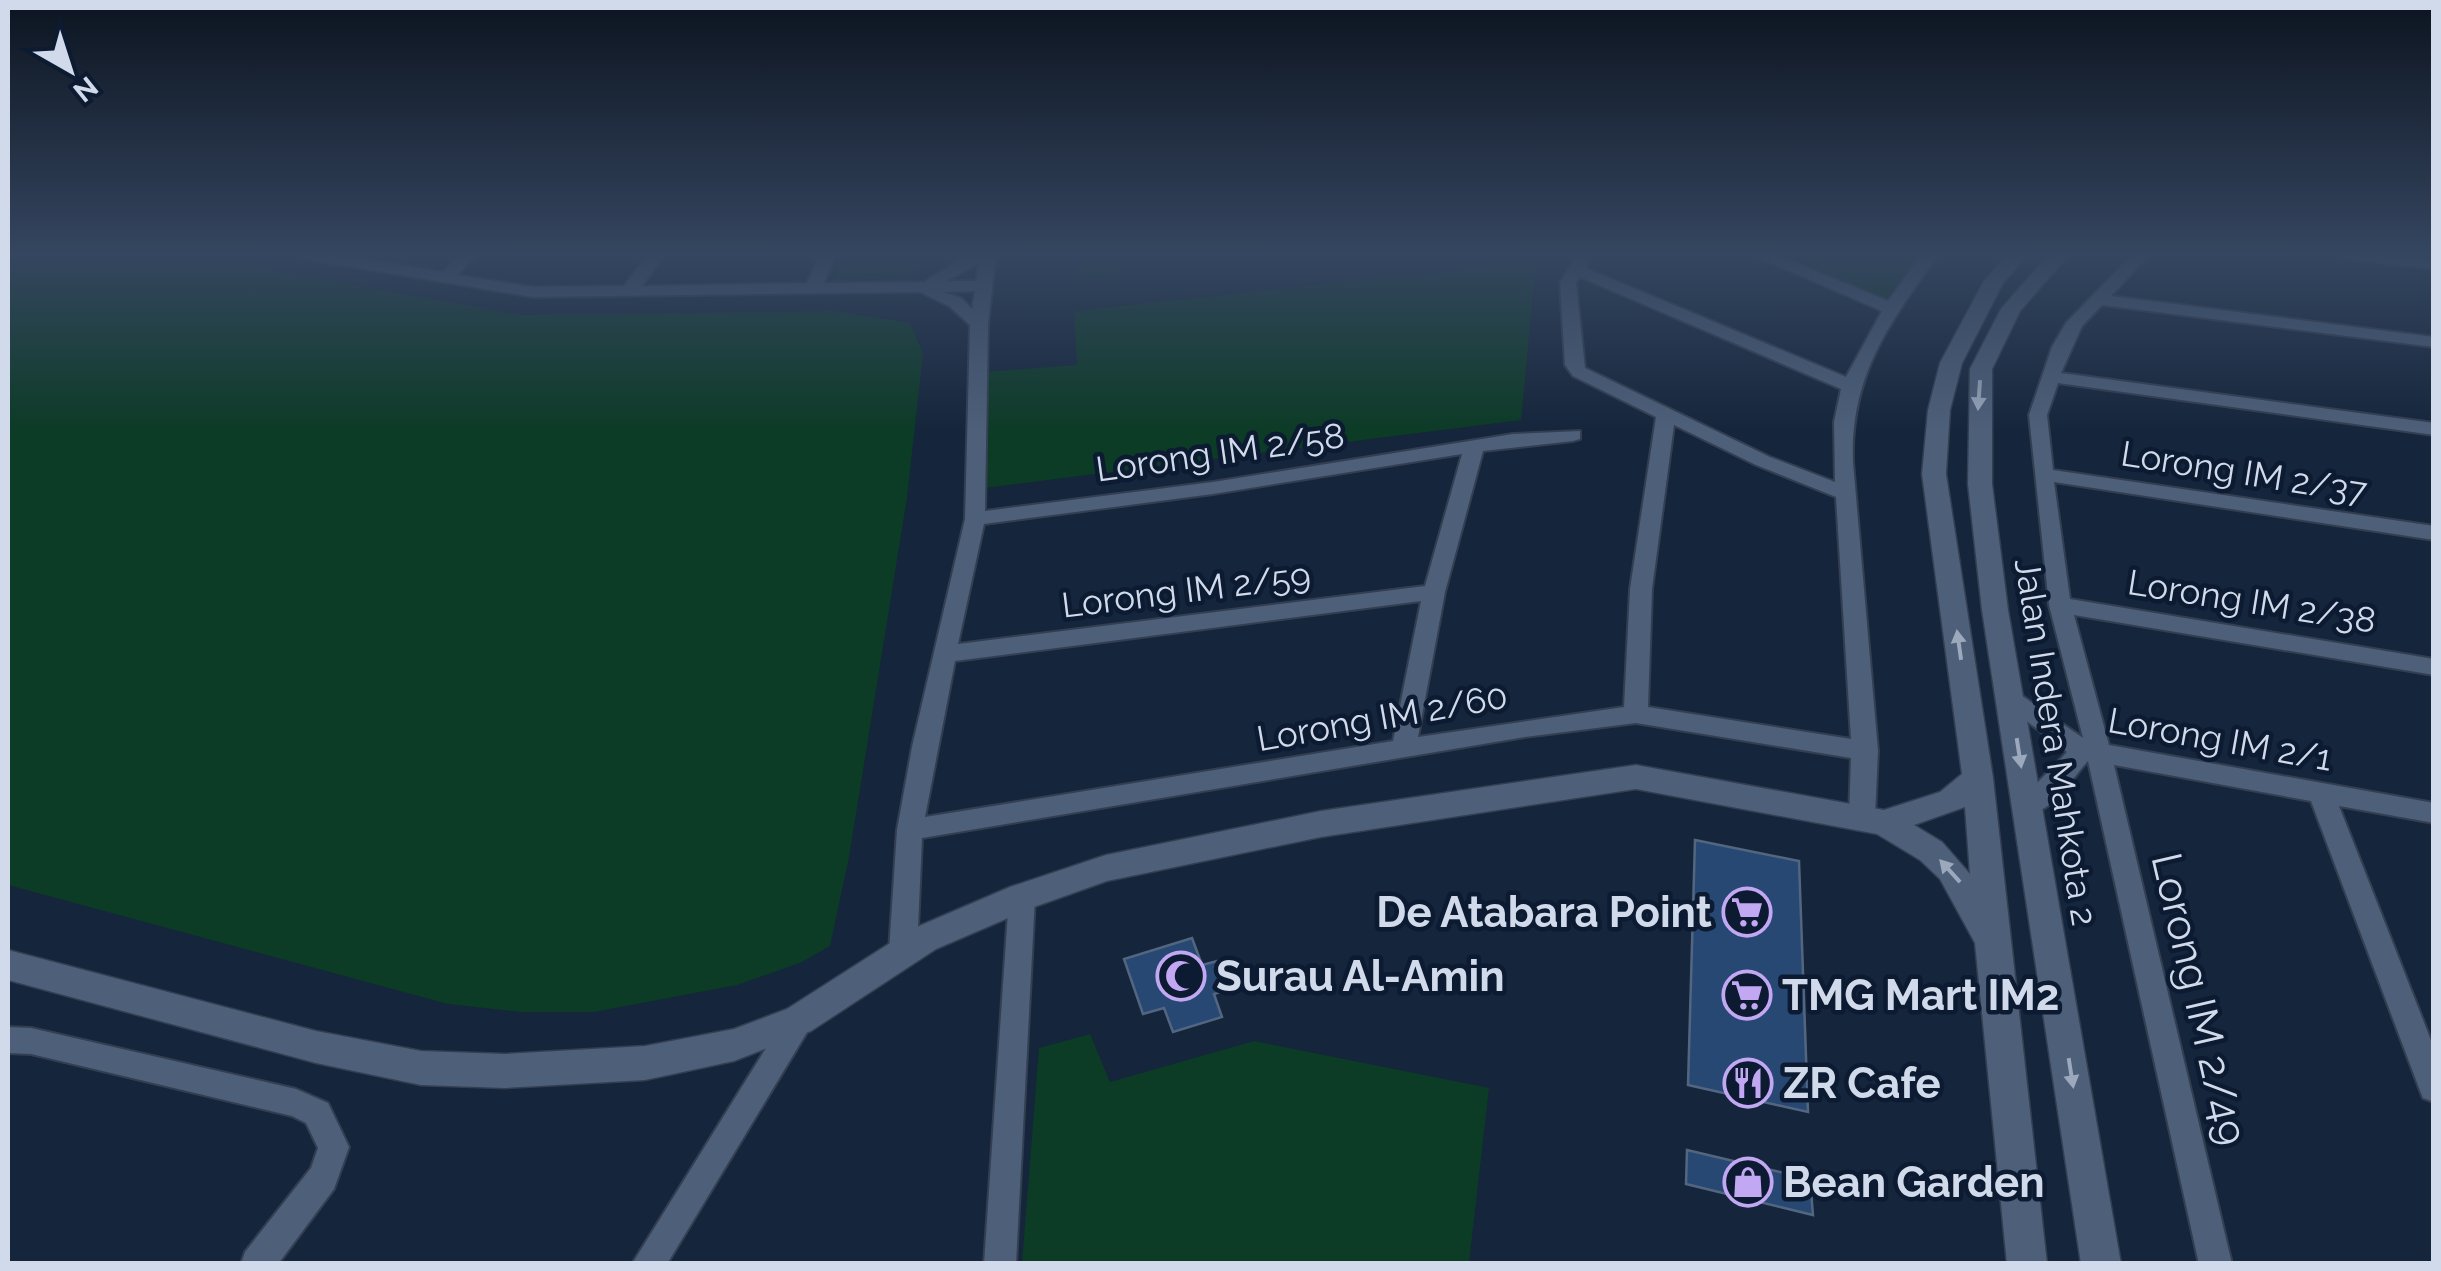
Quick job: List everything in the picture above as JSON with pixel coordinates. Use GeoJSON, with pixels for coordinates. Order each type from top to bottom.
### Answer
{"type":"FeatureCollection","features":[{"type":"Feature","properties":{"kind":"street"},"geometry":{"type":"LineString","coordinates":[[967,313],[980,324]]}},
{"type":"Feature","properties":{"kind":"street"},"geometry":{"type":"LineString","coordinates":[[903,951],[910,830],[924,747],[974,519],[981,313]]}},
{"type":"Feature","properties":{"kind":"street"},"geometry":{"type":"LineString","coordinates":[[1570,313],[1574,365],[1588,378],[1847,494]]}},
{"type":"Feature","properties":{"kind":"street"},"geometry":{"type":"LineString","coordinates":[[1692,313],[1851,386]]}},
{"type":"Feature","properties":{"kind":"street"},"geometry":{"type":"LineString","coordinates":[[1873,819],[1841,438],[1851,386],[1887,313]]}},
{"type":"Feature","properties":{"kind":"street"},"geometry":{"type":"LineString","coordinates":[[1977,313],[1951,363],[1939,410],[1934,474],[1978,778],[2028,1264]]}},
{"type":"Feature","properties":{"kind":"street","name":"Jalan Indera Mahkota 2"},"geometry":{"type":"LineString","coordinates":[[2009,313],[1982,369],[1980,484],[2010,698],[2101,1264]]}},
{"type":"Feature","properties":{"kind":"street","name":"Lorong IM 2/49"},"geometry":{"type":"LineString","coordinates":[[2086,313],[2061,347],[2038,414],[2060,605],[2091,752],[2216,1264]]}},
{"type":"Feature","properties":{"kind":"street"},"geometry":{"type":"LineString","coordinates":[[2209,313],[2434,342]]}},
{"type":"Feature","properties":{"kind":"street"},"geometry":{"type":"LineString","coordinates":[[2052,377],[2434,429]]}},
{"type":"Feature","properties":{"kind":"street"},"geometry":{"type":"LineString","coordinates":[[1636,714],[1641,590],[1666,416]]}},
{"type":"Feature","properties":{"kind":"street","name":"Lorong IM 2/58"},"geometry":{"type":"LineString","coordinates":[[974,519],[1573,435]]}},
{"type":"Feature","properties":{"kind":"street"},"geometry":{"type":"LineString","coordinates":[[1403,748],[1434,592],[1474,447]]}},
{"type":"Feature","properties":{"kind":"street"},"geometry":{"type":"LineString","coordinates":[[1934,474],[1954,473],[1980,484]]}},
{"type":"Feature","properties":{"kind":"street","name":"Lorong IM 2/37"},"geometry":{"type":"LineString","coordinates":[[2046,475],[2434,533]]}},
{"type":"Feature","properties":{"kind":"street","name":"Lorong IM 2/59"},"geometry":{"type":"LineString","coordinates":[[946,654],[1434,592]]}},
{"type":"Feature","properties":{"kind":"street","name":"Lorong IM 2/38"},"geometry":{"type":"LineString","coordinates":[[2060,605],[2434,667]]}},
{"type":"Feature","properties":{"kind":"street","name":"Lorong IM 2/1"},"geometry":{"type":"LineString","coordinates":[[2010,698],[2091,752],[2434,813]]}},
{"type":"Feature","properties":{"kind":"street","name":"Lorong IM 2/60"},"geometry":{"type":"LineString","coordinates":[[910,830],[1403,748],[1636,714],[1866,751]]}},
{"type":"Feature","properties":{"kind":"street"},"geometry":{"type":"LineString","coordinates":[[2028,806],[2091,752]]}},
{"type":"Feature","properties":{"kind":"street"},"geometry":{"type":"LineString","coordinates":[[8,965],[316,1047],[421,1068],[505,1072],[645,1062],[734,1046],[799,1020],[903,951],[1022,897],[1106,868],[1321,824],[1636,778],[1873,819],[1931,851],[1951,870],[1992,941]]}},
{"type":"Feature","properties":{"kind":"street"},"geometry":{"type":"LineString","coordinates":[[1873,819],[1951,800],[1978,778]]}},
{"type":"Feature","properties":{"kind":"street"},"geometry":{"type":"LineString","coordinates":[[2321,793],[2434,1088]]}},
{"type":"Feature","properties":{"kind":"street"},"geometry":{"type":"LineString","coordinates":[[1000,1264],[1022,897]]}},
{"type":"Feature","properties":{"kind":"street"},"geometry":{"type":"LineString","coordinates":[[648,1264],[799,1020]]}},
{"type":"Feature","properties":{"kind":"street"},"geometry":{"type":"LineString","coordinates":[[8,1040],[31,1040],[296,1103],[317,1114],[334,1148],[323,1178],[258,1264]]}},
{"type":"Feature","properties":{"kind":"green space"},"geometry":{"type":"Polygon","coordinates":[[[8,313],[849,313],[910,323],[923,353],[907,498],[849,857],[830,946],[800,963],[737,985],[594,1012],[521,1012],[448,1004],[8,885],[8,313]]]}},
{"type":"Feature","properties":{"kind":"green space"},"geometry":{"type":"Polygon","coordinates":[[[1074,313],[1531,313],[1521,420],[976,489],[986,372],[1077,365],[1074,313]]]}},
{"type":"Feature","properties":{"kind":"green space"},"geometry":{"type":"Polygon","coordinates":[[[1090,1034],[1110,1082],[1254,1041],[1489,1088],[1469,1263],[1022,1263],[1039,1048],[1090,1034]]]}},
{"type":"Feature","properties":{"kind":"building"},"geometry":{"type":"Polygon","coordinates":[[[1695,840],[1799,861],[1808,1112],[1688,1085],[1695,840]]]}},
{"type":"Feature","properties":{"kind":"building","name":"Surau Al-Amin"},"geometry":{"type":"Polygon","coordinates":[[[1192,938],[1202,965],[1225,959],[1237,987],[1214,994],[1222,1017],[1173,1032],[1164,1008],[1143,1014],[1124,959],[1192,938]]]}},
{"type":"Feature","properties":{"kind":"building","name":"Bean Garden"},"geometry":{"type":"Polygon","coordinates":[[[1687,1150],[1810,1179],[1813,1215],[1686,1184],[1687,1150]]]}},
{"type":"Feature","properties":{"kind":"place","name":"De Atabara Point"},"geometry":{"type":"Point","coordinates":[1747,912]}},
{"type":"Feature","properties":{"kind":"place","name":"Surau Al-Amin"},"geometry":{"type":"Point","coordinates":[1181,976]}},
{"type":"Feature","properties":{"kind":"place","name":"TMG Mart IM2"},"geometry":{"type":"Point","coordinates":[1747,995]}},
{"type":"Feature","properties":{"kind":"place","name":"ZR Cafe"},"geometry":{"type":"Point","coordinates":[1748,1083]}},
{"type":"Feature","properties":{"kind":"place","name":"Bean Garden"},"geometry":{"type":"Point","coordinates":[1748,1182]}}]}
